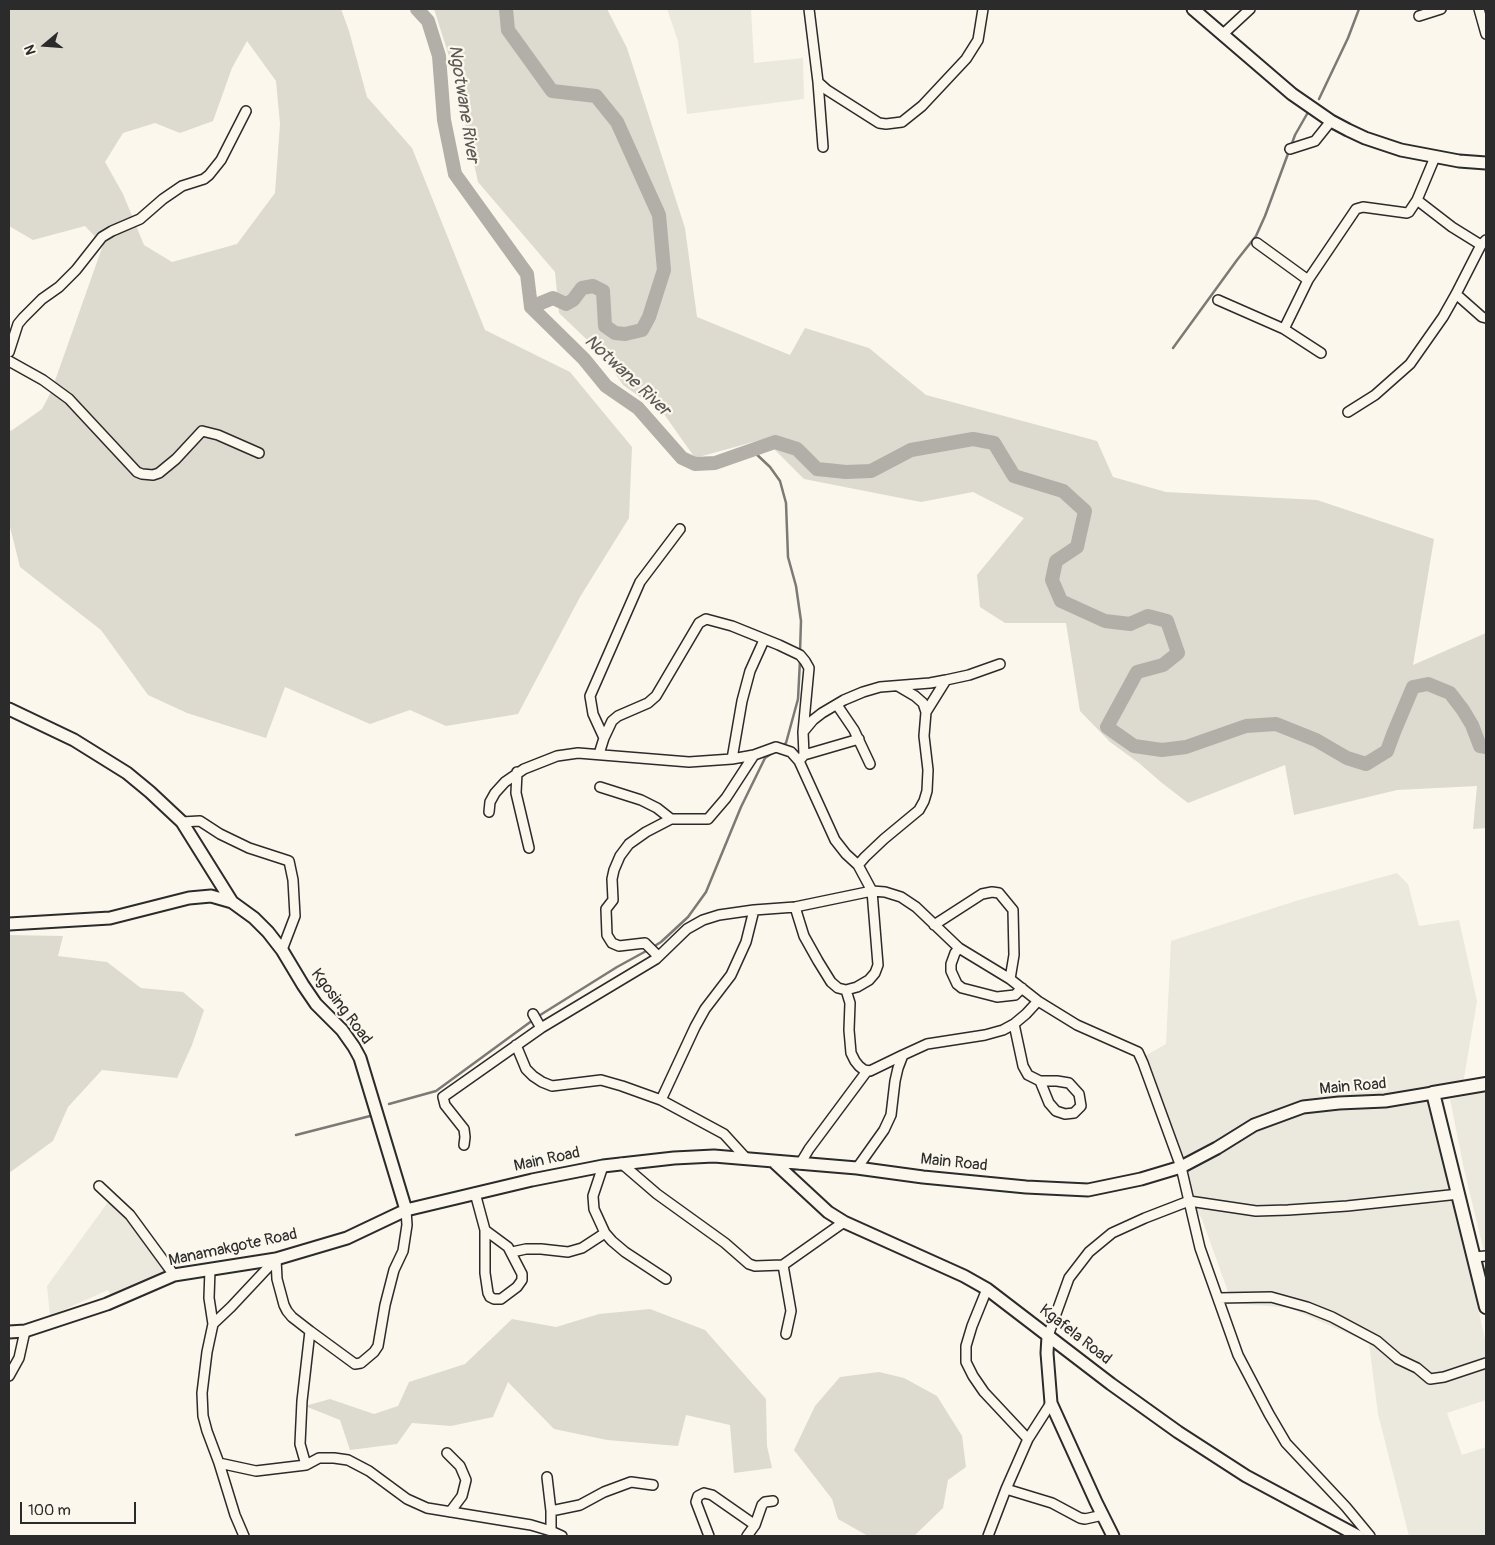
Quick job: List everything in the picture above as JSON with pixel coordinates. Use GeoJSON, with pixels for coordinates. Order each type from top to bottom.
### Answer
{"type":"FeatureCollection","features":[{"type":"Feature","properties":{"kind":"main road","name":"Main Road"},"geometry":{"type":"LineString","coordinates":[[1434,1093],[1486,1084]]}},
{"type":"Feature","properties":{"kind":"main road"},"geometry":{"type":"LineString","coordinates":[[1434,1093],[1459,1194],[1480,1257],[1486,1307]]}},
{"type":"Feature","properties":{"kind":"street"},"geometry":{"type":"LineString","coordinates":[[818,82],[827,90],[880,123],[902,122],[922,106],[966,59],[978,40],[983,9]]}},
{"type":"Feature","properties":{"kind":"street"},"geometry":{"type":"LineString","coordinates":[[1193,9],[1292,94],[1331,121],[1386,146],[1435,158],[1486,163]]}},
{"type":"Feature","properties":{"kind":"street"},"geometry":{"type":"LineString","coordinates":[[1222,35],[1250,9]]}},
{"type":"Feature","properties":{"kind":"street"},"geometry":{"type":"LineString","coordinates":[[1419,16],[1441,9]]}},
{"type":"Feature","properties":{"kind":"street"},"geometry":{"type":"LineString","coordinates":[[1479,9],[1486,34]]}},
{"type":"Feature","properties":{"kind":"street"},"geometry":{"type":"LineString","coordinates":[[812,10],[823,148]]}},
{"type":"Feature","properties":{"kind":"street"},"geometry":{"type":"LineString","coordinates":[[9,352],[18,324],[42,299],[76,270],[102,237],[140,219],[163,199],[182,186],[204,179],[209,175],[221,160],[246,111]]}},
{"type":"Feature","properties":{"kind":"street"},"geometry":{"type":"LineString","coordinates":[[1290,149],[1315,141],[1331,121]]}},
{"type":"Feature","properties":{"kind":"street"},"geometry":{"type":"LineString","coordinates":[[1284,329],[1308,280],[1356,209],[1363,207],[1407,213],[1411,210],[1435,158]]}},
{"type":"Feature","properties":{"kind":"street"},"geometry":{"type":"LineString","coordinates":[[1348,412],[1375,396],[1410,364],[1456,294],[1484,242],[1452,227],[1416,200]]}},
{"type":"Feature","properties":{"kind":"street"},"geometry":{"type":"LineString","coordinates":[[1257,242],[1308,280]]}},
{"type":"Feature","properties":{"kind":"street"},"geometry":{"type":"LineString","coordinates":[[1456,294],[1482,317],[1486,318]]}},
{"type":"Feature","properties":{"kind":"street"},"geometry":{"type":"LineString","coordinates":[[1218,300],[1284,329],[1320,353]]}},
{"type":"Feature","properties":{"kind":"street"},"geometry":{"type":"LineString","coordinates":[[9,361],[43,380],[69,399],[137,472],[142,474],[159,473],[176,459],[202,431],[218,435],[259,454]]}},
{"type":"Feature","properties":{"kind":"street"},"geometry":{"type":"LineString","coordinates":[[604,738],[593,714],[590,696],[640,582],[680,529]]}},
{"type":"Feature","properties":{"kind":"street"},"geometry":{"type":"LineString","coordinates":[[599,754],[612,721],[648,704],[656,696],[687,641],[701,621],[709,619],[732,626],[800,655],[806,661],[809,668],[802,758],[835,840],[858,865],[872,891],[878,964],[875,973],[869,980],[857,987],[846,990],[838,988],[831,982],[804,936],[795,907]]}},
{"type":"Feature","properties":{"kind":"street"},"geometry":{"type":"LineString","coordinates":[[732,759],[742,701],[750,671],[764,640]]}},
{"type":"Feature","properties":{"kind":"street"},"geometry":{"type":"LineString","coordinates":[[803,732],[813,720],[853,696],[880,687],[946,680],[969,675],[1000,664]]}},
{"type":"Feature","properties":{"kind":"street"},"geometry":{"type":"LineString","coordinates":[[926,712],[946,680]]}},
{"type":"Feature","properties":{"kind":"street"},"geometry":{"type":"LineString","coordinates":[[858,865],[884,839],[919,810],[927,791],[928,770],[924,736],[926,712],[923,703],[897,686]]}},
{"type":"Feature","properties":{"kind":"street"},"geometry":{"type":"LineString","coordinates":[[837,705],[860,739],[870,764]]}},
{"type":"Feature","properties":{"kind":"street"},"geometry":{"type":"LineString","coordinates":[[9,709],[74,740],[127,773],[150,792],[182,822],[232,902]]}},
{"type":"Feature","properties":{"kind":"street"},"geometry":{"type":"LineString","coordinates":[[489,812],[490,802],[495,793],[517,772],[557,756],[578,753],[689,762],[732,759],[754,755],[776,747],[802,758],[860,739]]}},
{"type":"Feature","properties":{"kind":"street"},"geometry":{"type":"LineString","coordinates":[[653,950],[642,943],[619,946],[612,943],[607,935],[606,910],[613,900],[612,879],[620,856],[630,844],[646,832],[671,819],[708,819],[726,798],[754,755]]}},
{"type":"Feature","properties":{"kind":"street"},"geometry":{"type":"LineString","coordinates":[[517,772],[516,793],[528,848]]}},
{"type":"Feature","properties":{"kind":"street"},"geometry":{"type":"LineString","coordinates":[[600,787],[642,800],[657,808],[671,819]]}},
{"type":"Feature","properties":{"kind":"street"},"geometry":{"type":"LineString","coordinates":[[182,822],[200,821],[220,834],[249,848],[289,861],[293,880],[295,916],[282,950]]}},
{"type":"Feature","properties":{"kind":"street"},"geometry":{"type":"LineString","coordinates":[[464,1145],[464,1129],[445,1105],[443,1097],[540,1026],[687,929],[703,920],[719,915],[795,907],[872,891],[885,892],[901,897],[916,907],[959,948],[1010,979],[1038,1002],[1077,1025],[1138,1052],[1181,1167],[1200,1248],[1238,1355],[1286,1443],[1346,1507],[1370,1536]]}},
{"type":"Feature","properties":{"kind":"street"},"geometry":{"type":"LineString","coordinates":[[934,925],[982,894],[999,893],[1012,910],[1014,955],[1010,979]]}},
{"type":"Feature","properties":{"kind":"street"},"geometry":{"type":"LineString","coordinates":[[9,924],[110,918],[199,896],[211,896],[232,902]]}},
{"type":"Feature","properties":{"kind":"street","name":"Kgosing Road"},"geometry":{"type":"LineString","coordinates":[[232,902],[260,924],[282,950],[308,994],[348,1038],[360,1058],[406,1210]]}},
{"type":"Feature","properties":{"kind":"street"},"geometry":{"type":"LineString","coordinates":[[661,1100],[694,1027],[705,1009],[732,975],[746,942],[754,910]]}},
{"type":"Feature","properties":{"kind":"street"},"geometry":{"type":"LineString","coordinates":[[959,948],[955,952],[951,971],[956,984],[962,988],[996,997],[1015,995],[1022,988]]}},
{"type":"Feature","properties":{"kind":"street"},"geometry":{"type":"LineString","coordinates":[[846,990],[850,1003],[849,1030],[852,1053],[855,1061],[866,1071],[870,1072],[927,1044],[985,1035],[1003,1030],[1014,1024],[1038,1002]]}},
{"type":"Feature","properties":{"kind":"street"},"geometry":{"type":"LineString","coordinates":[[533,1014],[540,1026]]}},
{"type":"Feature","properties":{"kind":"street"},"geometry":{"type":"LineString","coordinates":[[1014,1024],[1023,1066],[1028,1075],[1040,1081],[1057,1081],[1069,1084],[1079,1094],[1081,1106],[1074,1113],[1065,1114],[1056,1111],[1049,1102],[1040,1081]]}},
{"type":"Feature","properties":{"kind":"street"},"geometry":{"type":"LineString","coordinates":[[516,1045],[526,1068],[533,1076],[552,1086],[601,1080],[661,1100],[724,1134],[745,1157]]}},
{"type":"Feature","properties":{"kind":"street"},"geometry":{"type":"LineString","coordinates":[[858,1168],[884,1130],[891,1115],[895,1080],[903,1055]]}},
{"type":"Feature","properties":{"kind":"street"},"geometry":{"type":"LineString","coordinates":[[800,1164],[866,1071]]}},
{"type":"Feature","properties":{"kind":"street","name":"Main Road"},"geometry":{"type":"LineString","coordinates":[[406,1210],[532,1180],[620,1163],[714,1156],[745,1157],[774,1162],[858,1168],[923,1177],[1026,1187],[1088,1190],[1141,1179],[1181,1167],[1254,1125],[1303,1107],[1385,1101],[1434,1093]]}},
{"type":"Feature","properties":{"kind":"street","name":"Kgafela Road"},"geometry":{"type":"LineString","coordinates":[[774,1162],[828,1212],[844,1222],[964,1276],[987,1289],[1178,1432],[1238,1471],[1358,1536]]}},
{"type":"Feature","properties":{"kind":"street"},"geometry":{"type":"LineString","coordinates":[[620,1163],[657,1194],[749,1264],[755,1266],[783,1264],[844,1222]]}},
{"type":"Feature","properties":{"kind":"street"},"geometry":{"type":"LineString","coordinates":[[603,1166],[593,1196],[594,1209],[604,1233],[625,1252],[666,1279]]}},
{"type":"Feature","properties":{"kind":"street"},"geometry":{"type":"LineString","coordinates":[[99,1186],[130,1215],[174,1275]]}},
{"type":"Feature","properties":{"kind":"street"},"geometry":{"type":"LineString","coordinates":[[475,1193],[484,1230],[485,1273],[488,1293],[494,1299],[501,1299],[517,1287],[522,1280],[522,1274],[512,1252],[504,1243],[484,1230]]}},
{"type":"Feature","properties":{"kind":"street"},"geometry":{"type":"LineString","coordinates":[[1113,1536],[1056,1418],[1051,1403],[1047,1353],[1048,1336],[1069,1278],[1089,1252],[1112,1234],[1145,1218],[1189,1201],[1256,1211],[1347,1206],[1459,1194]]}},
{"type":"Feature","properties":{"kind":"street"},"geometry":{"type":"LineString","coordinates":[[276,1260],[277,1279],[287,1311],[292,1317],[355,1364],[361,1363],[378,1346],[385,1305],[394,1270],[403,1250],[407,1225],[406,1210]]}},
{"type":"Feature","properties":{"kind":"street","name":"Manamakgote Road"},"geometry":{"type":"LineString","coordinates":[[9,1332],[25,1331],[107,1304],[174,1275],[276,1260],[347,1238],[406,1210]]}},
{"type":"Feature","properties":{"kind":"street"},"geometry":{"type":"LineString","coordinates":[[512,1252],[526,1249],[541,1249],[568,1252],[582,1248],[604,1233]]}},
{"type":"Feature","properties":{"kind":"street"},"geometry":{"type":"LineString","coordinates":[[213,1324],[231,1308],[276,1260]]}},
{"type":"Feature","properties":{"kind":"street"},"geometry":{"type":"LineString","coordinates":[[783,1264],[791,1312],[786,1334]]}},
{"type":"Feature","properties":{"kind":"street"},"geometry":{"type":"LineString","coordinates":[[210,1269],[209,1298],[213,1324],[203,1384],[203,1416],[235,1515],[244,1536]]}},
{"type":"Feature","properties":{"kind":"street"},"geometry":{"type":"LineString","coordinates":[[987,1289],[966,1346],[966,1362],[984,1392],[1028,1440]]}},
{"type":"Feature","properties":{"kind":"street"},"geometry":{"type":"LineString","coordinates":[[1218,1298],[1270,1297],[1307,1307],[1332,1317],[1377,1341],[1398,1359],[1417,1368],[1430,1378],[1444,1377],[1486,1363]]}},
{"type":"Feature","properties":{"kind":"street"},"geometry":{"type":"LineString","coordinates":[[9,1376],[19,1358],[25,1331]]}},
{"type":"Feature","properties":{"kind":"street"},"geometry":{"type":"LineString","coordinates":[[306,1465],[300,1444],[300,1435],[310,1331]]}},
{"type":"Feature","properties":{"kind":"street"},"geometry":{"type":"LineString","coordinates":[[988,1536],[1028,1440],[1051,1403]]}},
{"type":"Feature","properties":{"kind":"street"},"geometry":{"type":"LineString","coordinates":[[446,1453],[460,1466],[466,1480],[462,1496],[450,1512]]}},
{"type":"Feature","properties":{"kind":"street"},"geometry":{"type":"LineString","coordinates":[[219,1463],[256,1471],[306,1465],[318,1458],[348,1460],[369,1471],[407,1499],[426,1508],[531,1524],[562,1536]]}},
{"type":"Feature","properties":{"kind":"street"},"geometry":{"type":"LineString","coordinates":[[547,1477],[551,1531]]}},
{"type":"Feature","properties":{"kind":"street"},"geometry":{"type":"LineString","coordinates":[[551,1511],[580,1505],[604,1492],[632,1482],[653,1485]]}},
{"type":"Feature","properties":{"kind":"street"},"geometry":{"type":"LineString","coordinates":[[1006,1489],[1052,1503],[1080,1518],[1085,1519],[1103,1515]]}},
{"type":"Feature","properties":{"kind":"street"},"geometry":{"type":"LineString","coordinates":[[709,1536],[696,1502],[698,1496],[704,1493],[712,1495],[755,1525]]}},
{"type":"Feature","properties":{"kind":"street"},"geometry":{"type":"LineString","coordinates":[[747,1536],[755,1525],[762,1505],[765,1502],[772,1501]]}},
{"type":"Feature","properties":{"kind":"shaded area"},"geometry":{"type":"Polygon","coordinates":[[[9,9],[341,9],[367,97],[412,148],[485,330],[570,372],[632,447],[629,518],[580,597],[518,714],[446,726],[410,710],[370,724],[285,687],[266,738],[187,713],[148,695],[101,630],[20,567],[9,523],[9,428],[11,431],[42,409],[51,392],[103,245],[85,226],[33,240],[9,226],[9,9]],[[247,41],[232,68],[213,121],[180,133],[155,123],[123,133],[105,162],[123,194],[144,245],[172,262],[237,244],[275,193],[280,124],[276,81],[247,41]]]}},
{"type":"Feature","properties":{"kind":"shaded area"},"geometry":{"type":"Polygon","coordinates":[[[434,9],[607,9],[627,48],[685,228],[697,317],[790,355],[805,328],[869,348],[926,395],[1097,441],[1113,477],[1166,492],[1317,500],[1434,539],[1413,665],[1486,633],[1486,828],[1473,829],[1477,786],[1397,790],[1294,815],[1285,765],[1188,803],[1110,742],[1080,711],[1066,623],[1005,623],[980,607],[977,575],[1024,518],[973,492],[921,502],[804,479],[764,439],[695,458],[664,414],[623,385],[603,355],[559,313],[555,272],[478,182],[454,72],[434,9]]]}},
{"type":"Feature","properties":{"kind":"shaded area"},"geometry":{"type":"Polygon","coordinates":[[[667,9],[751,9],[754,63],[803,58],[804,99],[687,114],[678,41],[667,9]]]}},
{"type":"Feature","properties":{"kind":"shaded area"},"geometry":{"type":"Polygon","coordinates":[[[1397,873],[1408,884],[1419,926],[1459,920],[1477,1001],[1463,1084],[1425,1091],[1453,1194],[1486,1344],[1486,1400],[1447,1413],[1462,1455],[1486,1447],[1486,1536],[1409,1536],[1378,1414],[1369,1343],[1290,1308],[1232,1303],[1202,1219],[1189,1201],[1181,1167],[1145,1056],[1166,1044],[1171,941],[1299,900],[1397,873]]]}},
{"type":"Feature","properties":{"kind":"shaded area"},"geometry":{"type":"Polygon","coordinates":[[[9,935],[63,936],[58,956],[107,962],[141,988],[183,992],[204,1010],[192,1045],[177,1078],[102,1070],[68,1107],[53,1141],[9,1173],[9,935]]]}},
{"type":"Feature","properties":{"kind":"shaded area"},"geometry":{"type":"Polygon","coordinates":[[[1486,1092],[1486,1252],[1484,1252],[1464,1169],[1450,1099],[1486,1092]]]}},
{"type":"Feature","properties":{"kind":"shaded area"},"geometry":{"type":"Polygon","coordinates":[[[111,1198],[169,1270],[130,1292],[112,1298],[108,1290],[50,1316],[47,1286],[111,1198]]]}},
{"type":"Feature","properties":{"kind":"shaded area"},"geometry":{"type":"Polygon","coordinates":[[[650,1309],[705,1330],[766,1399],[767,1446],[772,1468],[734,1473],[730,1425],[686,1415],[678,1446],[607,1440],[554,1429],[508,1382],[493,1417],[451,1426],[412,1423],[397,1444],[350,1450],[340,1420],[305,1406],[330,1399],[374,1414],[398,1406],[409,1382],[465,1364],[512,1319],[556,1327],[599,1314],[650,1309]]]}},
{"type":"Feature","properties":{"kind":"shaded area"},"geometry":{"type":"Polygon","coordinates":[[[879,1372],[904,1378],[937,1396],[962,1436],[966,1467],[948,1480],[943,1508],[914,1536],[868,1536],[838,1519],[832,1499],[794,1450],[815,1406],[840,1377],[879,1372]]]}},
{"type":"Feature","properties":{"kind":"waterway","name":"Ngotwane River"},"geometry":{"type":"LineString","coordinates":[[417,9],[428,21],[439,56],[444,120],[455,174],[527,274],[531,307]]}},
{"type":"Feature","properties":{"kind":"waterway","name":"Notwane River"},"geometry":{"type":"LineString","coordinates":[[506,9],[508,30],[552,91],[596,96],[617,122],[659,215],[664,270],[649,317],[642,330],[625,334],[615,333],[605,326],[603,291],[593,286],[582,288],[573,300],[566,304],[553,298],[531,307],[584,359],[606,386],[638,408],[682,458],[695,464],[715,463],[775,442],[797,449],[817,469],[846,472],[871,471],[911,450],[973,439],[994,443],[1014,476],[1063,491],[1085,511],[1077,547],[1056,561],[1052,580],[1061,601],[1105,621],[1130,624],[1148,616],[1167,621],[1178,653],[1163,665],[1137,672],[1107,727],[1134,746],[1162,750],[1186,747],[1246,726],[1276,724],[1316,740],[1347,758],[1366,764],[1387,751],[1413,687],[1428,684],[1450,693],[1472,725],[1480,746],[1486,747]]}},
{"type":"Feature","properties":{"kind":"waterway"},"geometry":{"type":"LineString","coordinates":[[1319,99],[1348,38],[1359,9]]}},
{"type":"Feature","properties":{"kind":"waterway"},"geometry":{"type":"LineString","coordinates":[[1291,146],[1307,114]]}},
{"type":"Feature","properties":{"kind":"waterway"},"geometry":{"type":"LineString","coordinates":[[1173,348],[1256,236],[1289,151]]}},
{"type":"Feature","properties":{"kind":"waterway"},"geometry":{"type":"LineString","coordinates":[[752,450],[770,467],[780,481],[786,503],[788,557],[796,586],[801,621],[800,652]]}},
{"type":"Feature","properties":{"kind":"waterway"},"geometry":{"type":"LineString","coordinates":[[782,746],[786,743],[798,699],[800,660]]}},
{"type":"Feature","properties":{"kind":"waterway"},"geometry":{"type":"LineString","coordinates":[[653,947],[688,917],[706,892],[741,807],[765,758],[774,752]]}},
{"type":"Feature","properties":{"kind":"waterway"},"geometry":{"type":"LineString","coordinates":[[537,1017],[648,950]]}},
{"type":"Feature","properties":{"kind":"waterway"},"geometry":{"type":"LineString","coordinates":[[389,1104],[436,1091],[533,1020]]}},
{"type":"Feature","properties":{"kind":"waterway"},"geometry":{"type":"LineString","coordinates":[[296,1135],[374,1115]]}}]}
